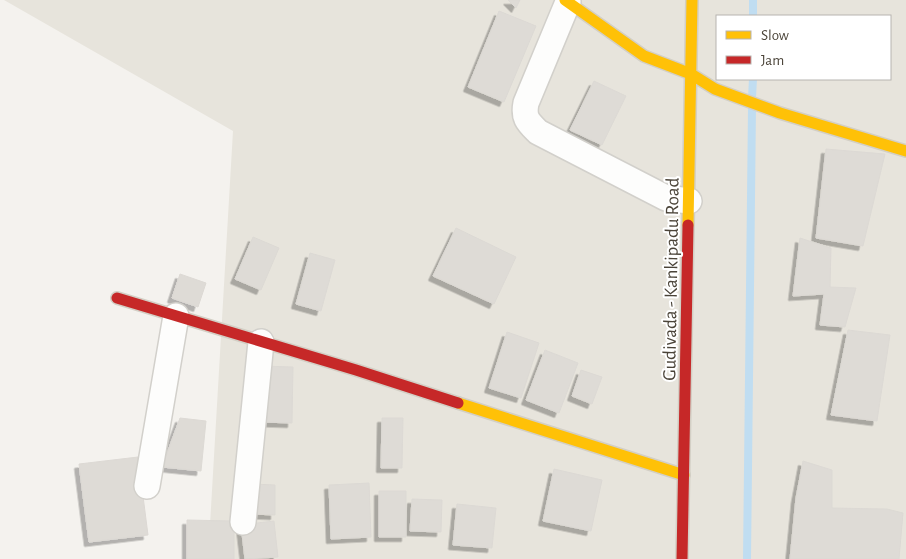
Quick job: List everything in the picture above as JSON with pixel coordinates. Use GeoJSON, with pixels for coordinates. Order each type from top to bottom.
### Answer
{"type":"FeatureCollection","features":[{"type":"Feature","properties":{"kind":"street","name":"Gudivada - Kankipadu Road"},"geometry":{"type":"LineString","coordinates":[[682,559],[692,0]]}},
{"type":"Feature","properties":{"kind":"street"},"geometry":{"type":"LineString","coordinates":[[689,202],[666,198],[538,132],[527,120],[524,111],[526,103],[567,1],[644,56],[691,74],[715,89],[780,113],[906,151]]}},
{"type":"Feature","properties":{"kind":"street"},"geometry":{"type":"LineString","coordinates":[[117,298],[365,373],[684,475]]}},
{"type":"Feature","properties":{"kind":"street"},"geometry":{"type":"LineString","coordinates":[[147,486],[176,316]]}},
{"type":"Feature","properties":{"kind":"street"},"geometry":{"type":"LineString","coordinates":[[243,522],[261,342]]}},
{"type":"Feature","properties":{"kind":"shaded area"},"geometry":{"type":"Polygon","coordinates":[[[4,0],[906,0],[906,559],[208,559],[233,131],[4,0]]]}},
{"type":"Feature","properties":{"kind":"building"},"geometry":{"type":"Polygon","coordinates":[[[508,0],[520,0],[516,8],[508,0]]]}},
{"type":"Feature","properties":{"kind":"building"},"geometry":{"type":"Polygon","coordinates":[[[499,11],[536,26],[504,102],[468,87],[499,11]]]}},
{"type":"Feature","properties":{"kind":"building"},"geometry":{"type":"Polygon","coordinates":[[[594,81],[626,96],[602,145],[570,130],[594,81]]]}},
{"type":"Feature","properties":{"kind":"building"},"geometry":{"type":"Polygon","coordinates":[[[826,149],[885,154],[863,246],[816,238],[826,149]]]}},
{"type":"Feature","properties":{"kind":"building"},"geometry":{"type":"Polygon","coordinates":[[[456,228],[516,257],[494,304],[433,276],[456,228]]]}},
{"type":"Feature","properties":{"kind":"building"},"geometry":{"type":"Polygon","coordinates":[[[253,237],[279,248],[261,290],[235,279],[253,237]]]}},
{"type":"Feature","properties":{"kind":"building"},"geometry":{"type":"Polygon","coordinates":[[[800,238],[831,248],[830,287],[856,288],[845,327],[820,325],[824,294],[793,296],[800,238]]]}},
{"type":"Feature","properties":{"kind":"building"},"geometry":{"type":"Polygon","coordinates":[[[310,253],[335,260],[321,311],[296,304],[310,253]]]}},
{"type":"Feature","properties":{"kind":"building"},"geometry":{"type":"Polygon","coordinates":[[[180,274],[206,283],[198,307],[172,298],[180,274]]]}},
{"type":"Feature","properties":{"kind":"building"},"geometry":{"type":"Polygon","coordinates":[[[848,330],[890,335],[877,421],[831,415],[848,330]]]}},
{"type":"Feature","properties":{"kind":"building"},"geometry":{"type":"Polygon","coordinates":[[[507,332],[539,343],[521,398],[489,388],[507,332]]]}},
{"type":"Feature","properties":{"kind":"building"},"geometry":{"type":"Polygon","coordinates":[[[545,350],[578,363],[559,413],[526,400],[545,350]]]}},
{"type":"Feature","properties":{"kind":"building"},"geometry":{"type":"Polygon","coordinates":[[[264,366],[293,367],[292,423],[262,422],[264,366]]]}},
{"type":"Feature","properties":{"kind":"building"},"geometry":{"type":"Polygon","coordinates":[[[581,370],[602,377],[592,404],[572,396],[581,370]]]}},
{"type":"Feature","properties":{"kind":"building"},"geometry":{"type":"Polygon","coordinates":[[[180,418],[206,421],[201,471],[162,467],[180,418]]]}},
{"type":"Feature","properties":{"kind":"building"},"geometry":{"type":"Polygon","coordinates":[[[382,418],[403,418],[402,468],[381,468],[382,418]]]}},
{"type":"Feature","properties":{"kind":"building"},"geometry":{"type":"Polygon","coordinates":[[[138,457],[148,535],[89,542],[79,464],[138,457]]]}},
{"type":"Feature","properties":{"kind":"building"},"geometry":{"type":"Polygon","coordinates":[[[803,461],[832,470],[832,508],[887,509],[903,513],[899,559],[790,559],[796,498],[803,461]]]}},
{"type":"Feature","properties":{"kind":"building"},"geometry":{"type":"Polygon","coordinates":[[[554,469],[602,480],[591,531],[543,521],[554,469]]]}},
{"type":"Feature","properties":{"kind":"building"},"geometry":{"type":"Polygon","coordinates":[[[369,483],[371,537],[331,539],[329,485],[369,483]]]}},
{"type":"Feature","properties":{"kind":"building"},"geometry":{"type":"Polygon","coordinates":[[[253,484],[275,485],[275,515],[253,514],[253,484]]]}},
{"type":"Feature","properties":{"kind":"building"},"geometry":{"type":"Polygon","coordinates":[[[379,491],[406,491],[406,537],[379,537],[379,491]]]}},
{"type":"Feature","properties":{"kind":"building"},"geometry":{"type":"Polygon","coordinates":[[[412,499],[442,500],[441,532],[410,531],[412,499]]]}},
{"type":"Feature","properties":{"kind":"building"},"geometry":{"type":"Polygon","coordinates":[[[457,504],[496,508],[492,548],[453,545],[457,504]]]}},
{"type":"Feature","properties":{"kind":"building"},"geometry":{"type":"Polygon","coordinates":[[[187,520],[234,521],[234,559],[187,559],[187,520]]]}},
{"type":"Feature","properties":{"kind":"building"},"geometry":{"type":"Polygon","coordinates":[[[274,521],[278,557],[245,559],[241,525],[274,521]]]}},
{"type":"Feature","properties":{"kind":"waterway"},"geometry":{"type":"LineString","coordinates":[[753,0],[753,15]]}},
{"type":"Feature","properties":{"kind":"waterway"},"geometry":{"type":"LineString","coordinates":[[752,97],[753,80]]}},
{"type":"Feature","properties":{"kind":"waterway"},"geometry":{"type":"LineString","coordinates":[[747,559],[752,108]]}},
{"type":"Feature","properties":{"kind":"traffic: slow"},"geometry":{"type":"LineString","coordinates":[[565,0],[644,56],[691,74],[715,89],[780,113],[906,151]]}},
{"type":"Feature","properties":{"kind":"traffic: slow"},"geometry":{"type":"LineString","coordinates":[[688,225],[692,0]]}},
{"type":"Feature","properties":{"kind":"traffic: slow"},"geometry":{"type":"LineString","coordinates":[[458,403],[684,475]]}},
{"type":"Feature","properties":{"kind":"traffic: jam"},"geometry":{"type":"LineString","coordinates":[[682,559],[688,225]]}},
{"type":"Feature","properties":{"kind":"traffic: jam"},"geometry":{"type":"LineString","coordinates":[[117,298],[356,370],[458,403]]}}]}
